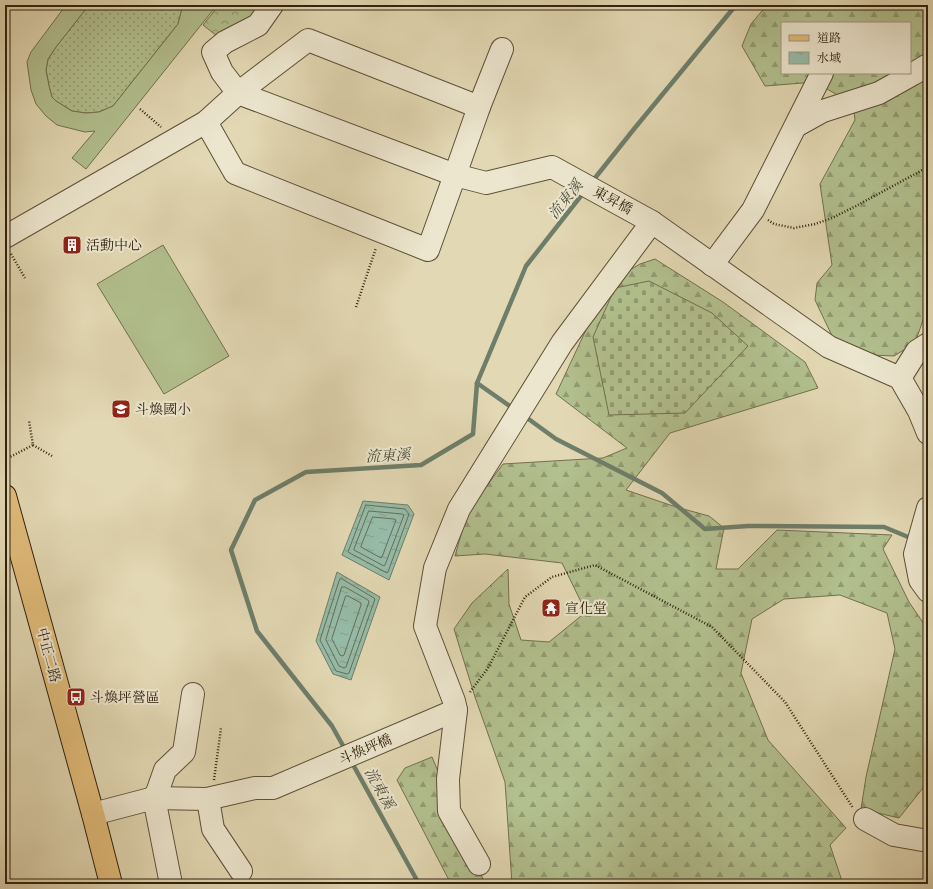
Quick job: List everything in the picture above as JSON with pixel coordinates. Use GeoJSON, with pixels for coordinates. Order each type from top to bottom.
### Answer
{"type":"FeatureCollection","features":[{"type":"Feature","properties":{"kind":"main road","name":"中正二路"},"geometry":{"type":"LineString","coordinates":[[5,496],[111,884]]}},
{"type":"Feature","properties":{"kind":"lane"},"geometry":{"type":"LineString","coordinates":[[272,5],[258,24],[225,42],[213,52],[222,72],[238,93],[455,176]]}},
{"type":"Feature","properties":{"kind":"lane"},"geometry":{"type":"LineString","coordinates":[[7,244],[206,122],[238,93],[308,40],[479,107]]}},
{"type":"Feature","properties":{"kind":"lane"},"geometry":{"type":"LineString","coordinates":[[206,122],[235,173],[428,250],[479,107],[502,49]]}},
{"type":"Feature","properties":{"kind":"lane"},"geometry":{"type":"LineString","coordinates":[[796,126],[823,111],[879,93],[928,65]]}},
{"type":"Feature","properties":{"kind":"lane"},"geometry":{"type":"LineString","coordinates":[[712,265],[753,210],[821,74]]}},
{"type":"Feature","properties":{"kind":"lane","name":"東昇橋"},"geometry":{"type":"LineString","coordinates":[[455,176],[486,183],[552,167],[652,222],[829,347],[900,378]]}},
{"type":"Feature","properties":{"kind":"lane"},"geometry":{"type":"LineString","coordinates":[[479,864],[449,811],[448,779],[456,710],[454,700],[426,626],[435,568],[459,509],[562,343],[652,222]]}},
{"type":"Feature","properties":{"kind":"lane"},"geometry":{"type":"LineString","coordinates":[[928,344],[917,351],[900,378],[919,411],[928,433]]}},
{"type":"Feature","properties":{"kind":"lane"},"geometry":{"type":"LineString","coordinates":[[928,508],[915,554],[920,580],[928,591]]}},
{"type":"Feature","properties":{"kind":"lane"},"geometry":{"type":"LineString","coordinates":[[171,884],[154,798],[165,770],[184,752],[193,694]]}},
{"type":"Feature","properties":{"kind":"lane","name":"斗煥坪橋"},"geometry":{"type":"LineString","coordinates":[[208,799],[255,788],[273,788],[456,710]]}},
{"type":"Feature","properties":{"kind":"lane"},"geometry":{"type":"LineString","coordinates":[[93,814],[154,798],[208,799],[213,829],[241,871]]}},
{"type":"Feature","properties":{"kind":"lane"},"geometry":{"type":"LineString","coordinates":[[865,819],[894,835],[928,841]]}},
{"type":"Feature","properties":{"kind":"path"},"geometry":{"type":"LineString","coordinates":[[140,109],[166,132]]}},
{"type":"Feature","properties":{"kind":"path"},"geometry":{"type":"LineString","coordinates":[[753,210],[774,224],[794,228],[815,224],[844,212],[928,167]]}},
{"type":"Feature","properties":{"kind":"path"},"geometry":{"type":"LineString","coordinates":[[356,307],[382,232]]}},
{"type":"Feature","properties":{"kind":"path"},"geometry":{"type":"LineString","coordinates":[[7,244],[25,278]]}},
{"type":"Feature","properties":{"kind":"path"},"geometry":{"type":"LineString","coordinates":[[29,421],[33,444],[52,456]]}},
{"type":"Feature","properties":{"kind":"path"},"geometry":{"type":"LineString","coordinates":[[5,459],[33,444]]}},
{"type":"Feature","properties":{"kind":"path"},"geometry":{"type":"LineString","coordinates":[[456,710],[488,668],[526,597],[552,577],[595,565],[712,627],[785,702],[855,812],[865,819]]}},
{"type":"Feature","properties":{"kind":"path"},"geometry":{"type":"LineString","coordinates":[[208,799],[212,791],[222,728]]}},
{"type":"Feature","properties":{"kind":"green space"},"geometry":{"type":"Polygon","coordinates":[[[66,5],[89,5],[48,59],[46,70],[52,97],[72,111],[86,113],[99,112],[113,106],[178,24],[183,5],[217,5],[86,169],[72,158],[95,131],[85,132],[57,125],[46,116],[36,104],[31,90],[27,62],[31,52],[66,5]]]}},
{"type":"Feature","properties":{"kind":"green space"},"geometry":{"type":"Polygon","coordinates":[[[89,5],[183,5],[178,24],[113,106],[99,112],[86,113],[72,111],[52,97],[46,70],[48,59],[89,5]]]}},
{"type":"Feature","properties":{"kind":"green space"},"geometry":{"type":"Polygon","coordinates":[[[219,5],[269,5],[269,7],[217,36],[203,25],[219,5]]]}},
{"type":"Feature","properties":{"kind":"green space"},"geometry":{"type":"Polygon","coordinates":[[[767,5],[928,5],[928,306],[915,343],[894,356],[851,354],[833,338],[815,300],[817,283],[832,265],[820,184],[855,120],[853,104],[815,82],[765,86],[742,46],[751,24],[767,5]]]}},
{"type":"Feature","properties":{"kind":"green space"},"geometry":{"type":"Polygon","coordinates":[[[163,245],[229,356],[164,394],[97,284],[163,245]]]}},
{"type":"Feature","properties":{"kind":"green space"},"geometry":{"type":"Polygon","coordinates":[[[655,259],[723,302],[805,362],[818,388],[670,433],[626,490],[676,507],[709,516],[724,528],[716,569],[738,569],[777,530],[892,535],[883,549],[909,602],[928,630],[928,765],[923,788],[899,818],[861,809],[866,777],[895,649],[887,613],[840,595],[784,599],[752,619],[741,673],[768,740],[846,828],[830,845],[843,884],[512,884],[505,782],[475,697],[454,629],[472,603],[508,569],[509,604],[521,640],[549,642],[586,612],[562,563],[485,554],[455,556],[467,513],[503,464],[603,458],[627,448],[556,394],[600,300],[616,278],[640,264],[655,259]]]}},
{"type":"Feature","properties":{"kind":"green space"},"geometry":{"type":"Polygon","coordinates":[[[649,281],[712,313],[748,346],[685,413],[609,415],[593,337],[615,288],[649,281]]]}},
{"type":"Feature","properties":{"kind":"green space"},"geometry":{"type":"Polygon","coordinates":[[[432,757],[485,884],[451,884],[397,780],[405,768],[432,757]]]}},
{"type":"Feature","properties":{"kind":"water"},"geometry":{"type":"Polygon","coordinates":[[[363,501],[408,505],[414,514],[389,580],[342,555],[363,501]]]}},
{"type":"Feature","properties":{"kind":"water"},"geometry":{"type":"Polygon","coordinates":[[[337,572],[380,597],[351,680],[333,674],[316,641],[337,572]]]}},
{"type":"Feature","properties":{"kind":"waterway","name":"流東溪"},"geometry":{"type":"LineString","coordinates":[[591,183],[736,5]]}},
{"type":"Feature","properties":{"kind":"waterway","name":"流東溪"},"geometry":{"type":"LineString","coordinates":[[346,751],[332,726],[257,631],[231,550],[255,500],[306,472],[421,465],[473,434],[477,383],[526,266],[584,192]]}},
{"type":"Feature","properties":{"kind":"waterway"},"geometry":{"type":"LineString","coordinates":[[477,383],[514,409]]}},
{"type":"Feature","properties":{"kind":"waterway"},"geometry":{"type":"LineString","coordinates":[[523,415],[556,439],[662,493],[705,529],[748,526],[884,527],[913,539]]}},
{"type":"Feature","properties":{"kind":"waterway","name":"流東溪"},"geometry":{"type":"LineString","coordinates":[[351,761],[419,884]]}},
{"type":"Feature","properties":{"kind":"place","name":"活動中心"},"geometry":{"type":"Point","coordinates":[72,245]}},
{"type":"Feature","properties":{"kind":"place","name":"斗煥國小"},"geometry":{"type":"Point","coordinates":[121,409]}},
{"type":"Feature","properties":{"kind":"place","name":"宣化堂"},"geometry":{"type":"Point","coordinates":[551,608]}},
{"type":"Feature","properties":{"kind":"place","name":"斗煥坪營區"},"geometry":{"type":"Point","coordinates":[76,697]}}]}
